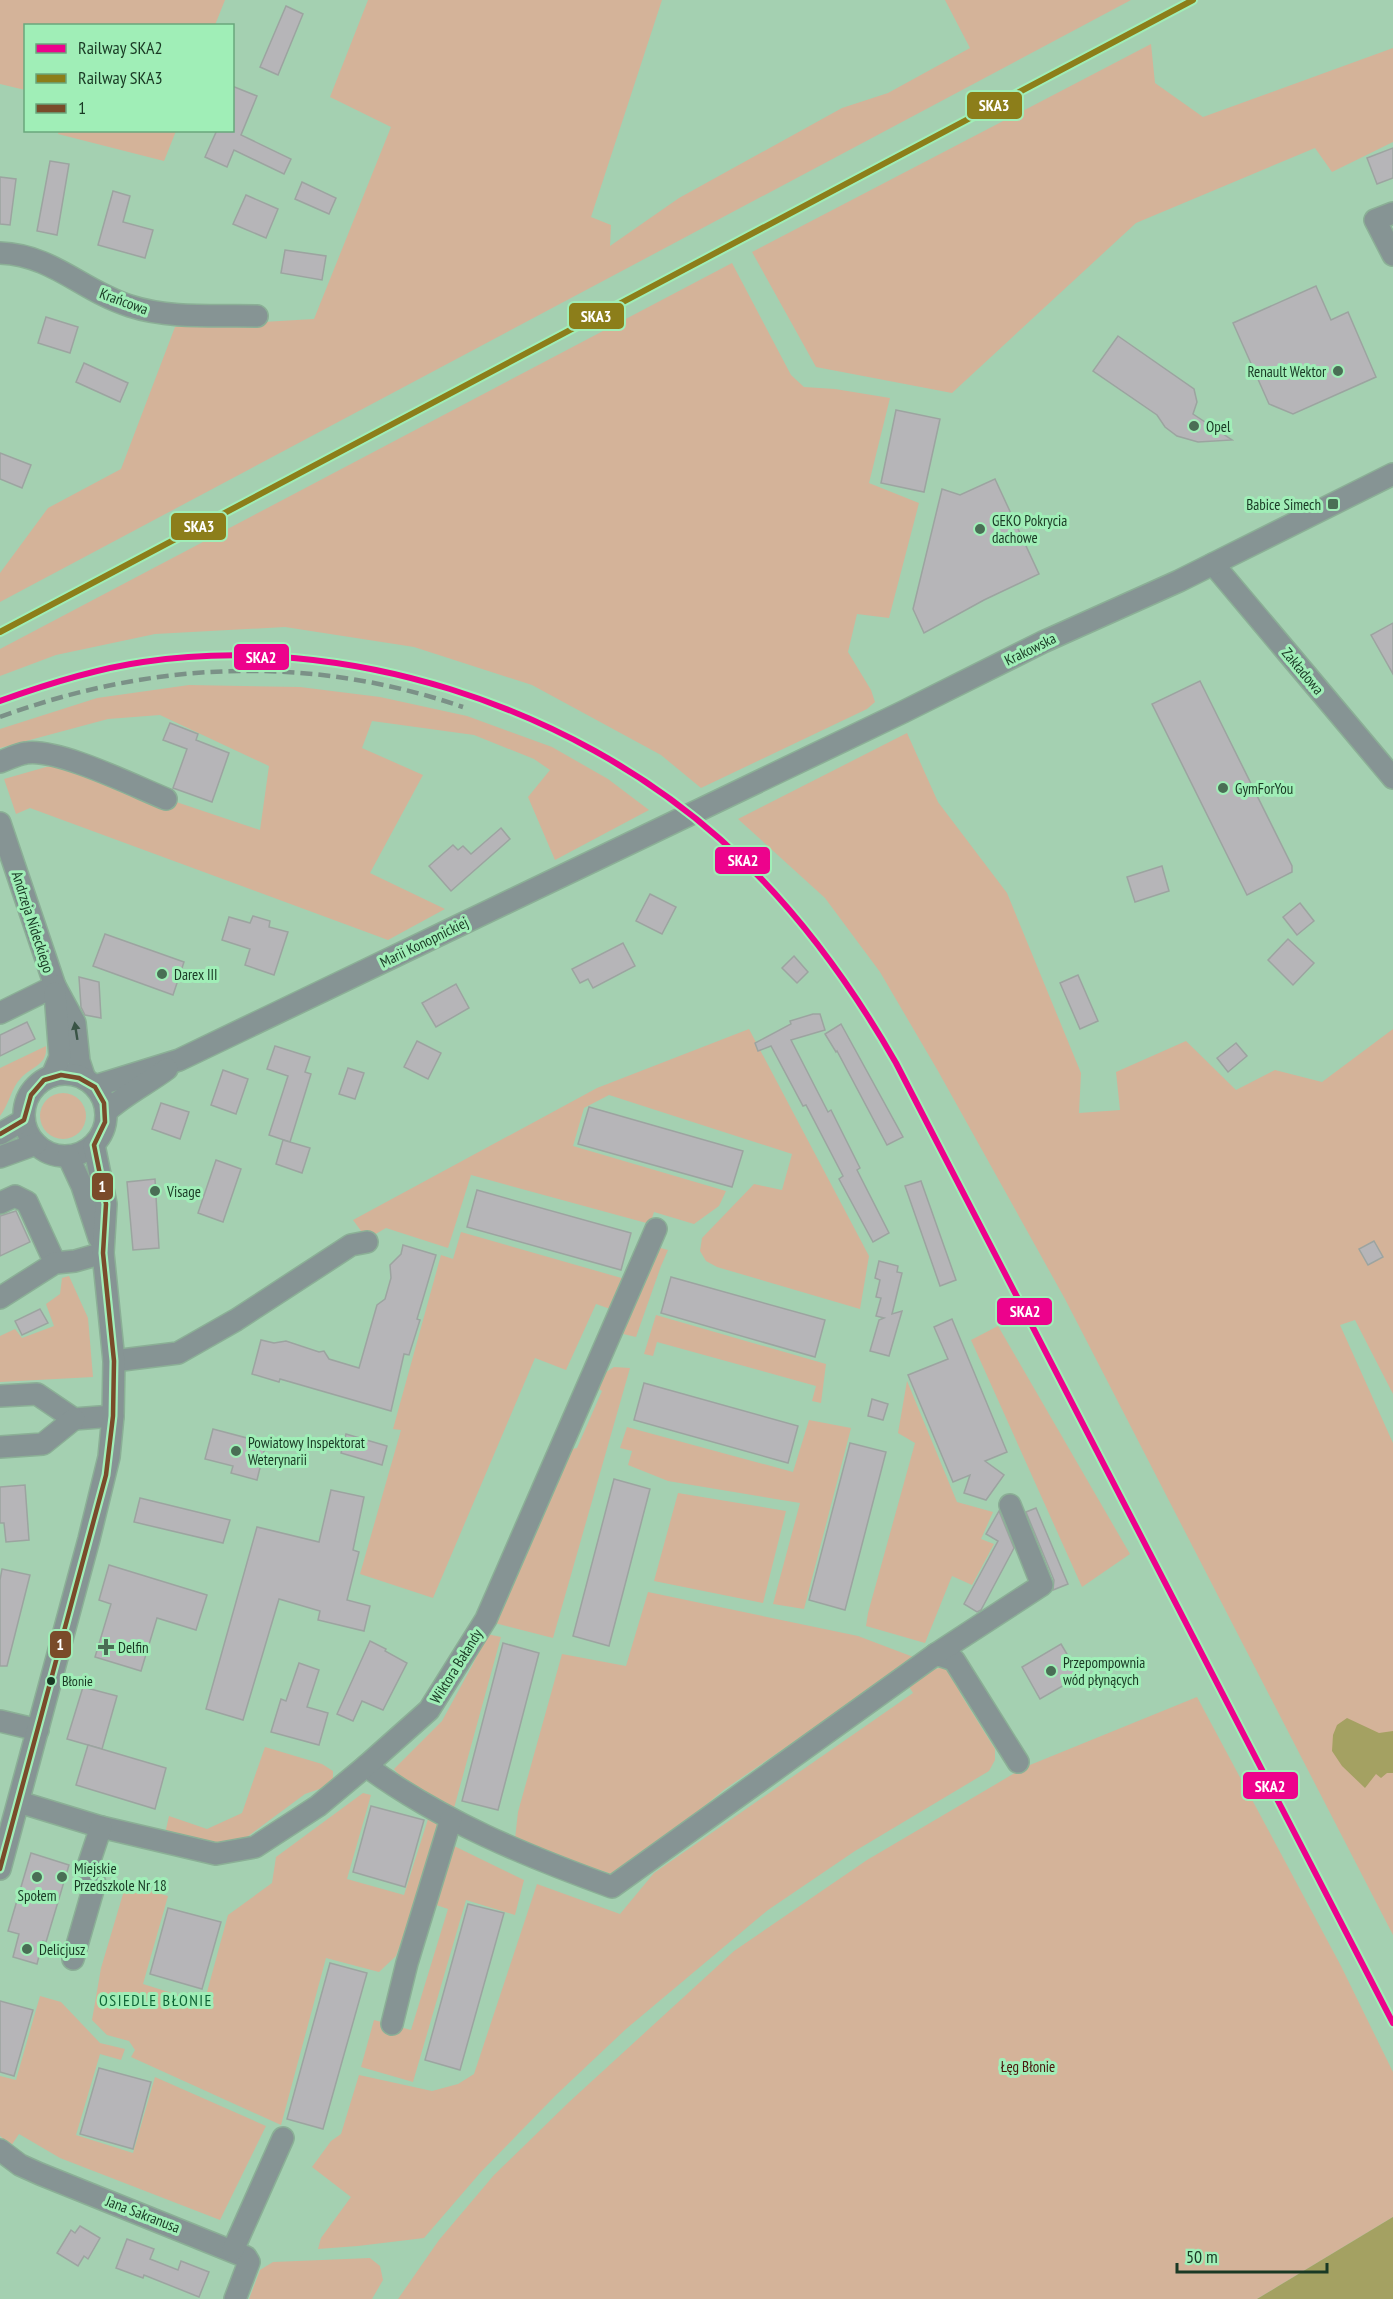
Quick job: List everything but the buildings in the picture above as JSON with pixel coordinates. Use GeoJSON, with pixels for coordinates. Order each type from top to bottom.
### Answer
{"type":"FeatureCollection","features":[{"type":"Feature","properties":{"kind":"street"},"geometry":{"type":"LineString","coordinates":[[1393,213],[1375,220],[1393,255]]}},
{"type":"Feature","properties":{"kind":"street","name":"Krańcowa"},"geometry":{"type":"LineString","coordinates":[[0,253],[13,253],[50,264],[99,294],[130,306],[161,314],[257,316]]}},
{"type":"Feature","properties":{"kind":"street","name":"Krakowska"},"geometry":{"type":"LineString","coordinates":[[668,825],[1042,642],[1213,564],[1393,474]]}},
{"type":"Feature","properties":{"kind":"street","name":"Zakładowa"},"geometry":{"type":"LineString","coordinates":[[1213,564],[1393,778]]}},
{"type":"Feature","properties":{"kind":"street"},"geometry":{"type":"LineString","coordinates":[[0,762],[25,753],[41,753],[63,758],[166,799]]}},
{"type":"Feature","properties":{"kind":"street","name":"Andrzeja Nideckiego"},"geometry":{"type":"LineString","coordinates":[[0,823],[55,986],[75,1023],[79,1061],[90,1083]]}},
{"type":"Feature","properties":{"kind":"street","name":"Marii Konopnickiej"},"geometry":{"type":"LineString","coordinates":[[106,1112],[118,1101],[136,1092],[179,1060],[668,825]]}},
{"type":"Feature","properties":{"kind":"street"},"geometry":{"type":"LineString","coordinates":[[0,1013],[55,986]]}},
{"type":"Feature","properties":{"kind":"street","name":"Andrzeja Nideckiego"},"geometry":{"type":"LineString","coordinates":[[52,1076],[60,1057],[55,986]]}},
{"type":"Feature","properties":{"kind":"street","name":"Marii Konopnickiej"},"geometry":{"type":"LineString","coordinates":[[90,1083],[179,1060]]}},
{"type":"Feature","properties":{"kind":"street"},"geometry":{"type":"LineString","coordinates":[[65,1074],[90,1083],[104,1101],[106,1112],[105,1124],[94,1145],[86,1151],[68,1156],[47,1151],[36,1144],[30,1137],[24,1120],[27,1100],[34,1089],[52,1076],[65,1074]]}},
{"type":"Feature","properties":{"kind":"street"},"geometry":{"type":"LineString","coordinates":[[0,1134],[24,1120]]}},
{"type":"Feature","properties":{"kind":"street"},"geometry":{"type":"LineString","coordinates":[[0,1157],[36,1144]]}},
{"type":"Feature","properties":{"kind":"street"},"geometry":{"type":"LineString","coordinates":[[0,1869],[106,1475],[113,1416],[114,1362],[104,1253],[105,1204],[94,1145]]}},
{"type":"Feature","properties":{"kind":"street"},"geometry":{"type":"LineString","coordinates":[[68,1156],[82,1186],[104,1253]]}},
{"type":"Feature","properties":{"kind":"street"},"geometry":{"type":"LineString","coordinates":[[0,1203],[15,1196],[27,1202],[55,1263]]}},
{"type":"Feature","properties":{"kind":"street","name":"Wiktora Bałandy"},"geometry":{"type":"LineString","coordinates":[[19,1802],[101,1827],[216,1854],[255,1847],[318,1806],[429,1710],[486,1618],[656,1229]]}},
{"type":"Feature","properties":{"kind":"street"},"geometry":{"type":"LineString","coordinates":[[114,1362],[178,1353],[236,1320],[351,1245],[367,1242]]}},
{"type":"Feature","properties":{"kind":"street"},"geometry":{"type":"LineString","coordinates":[[0,1298],[55,1263],[75,1261],[104,1253]]}},
{"type":"Feature","properties":{"kind":"street"},"geometry":{"type":"LineString","coordinates":[[0,1396],[37,1394],[74,1419]]}},
{"type":"Feature","properties":{"kind":"street"},"geometry":{"type":"LineString","coordinates":[[0,1447],[43,1444],[74,1419],[113,1416]]}},
{"type":"Feature","properties":{"kind":"street"},"geometry":{"type":"LineString","coordinates":[[366,1766],[394,1787],[451,1819],[537,1860],[612,1887],[936,1654],[1042,1585],[1010,1505]]}},
{"type":"Feature","properties":{"kind":"street"},"geometry":{"type":"LineString","coordinates":[[936,1654],[954,1660],[1018,1762]]}},
{"type":"Feature","properties":{"kind":"street"},"geometry":{"type":"LineString","coordinates":[[0,1721],[38,1730]]}},
{"type":"Feature","properties":{"kind":"street"},"geometry":{"type":"LineString","coordinates":[[392,2024],[407,1963],[451,1819]]}},
{"type":"Feature","properties":{"kind":"street"},"geometry":{"type":"LineString","coordinates":[[73,1959],[95,1883],[88,1866],[101,1827]]}},
{"type":"Feature","properties":{"kind":"street"},"geometry":{"type":"LineString","coordinates":[[235,2299],[249,2262],[246,2257],[233,2250],[283,2138]]}},
{"type":"Feature","properties":{"kind":"street","name":"Jana Sakranusa"},"geometry":{"type":"LineString","coordinates":[[0,2150],[20,2165],[40,2174],[233,2250]]}},
{"type":"Feature","properties":{"kind":"green space"},"geometry":{"type":"Polygon","coordinates":[[[0,0],[225,0],[215,24],[24,24],[24,90],[0,84],[0,0]]]}},
{"type":"Feature","properties":{"kind":"green space"},"geometry":{"type":"Polygon","coordinates":[[[368,0],[662,0],[591,217],[611,225],[610,246],[679,198],[842,108],[888,93],[970,48],[945,0],[1131,0],[0,602],[0,573],[48,508],[121,469],[175,327],[314,319],[391,127],[330,97],[368,0]]]}},
{"type":"Feature","properties":{"kind":"green space"},"geometry":{"type":"Polygon","coordinates":[[[1151,44],[1155,83],[1203,117],[1393,48],[1393,142],[1332,172],[1315,148],[1136,223],[952,393],[816,367],[752,252],[1151,44]]]}},
{"type":"Feature","properties":{"kind":"green space"},"geometry":{"type":"Polygon","coordinates":[[[58,132],[176,132],[164,161],[58,134],[58,132]]]}},
{"type":"Feature","properties":{"kind":"green space"},"geometry":{"type":"Polygon","coordinates":[[[732,263],[791,375],[804,387],[835,389],[890,398],[869,483],[919,503],[889,618],[857,614],[848,652],[871,690],[875,702],[867,709],[701,788],[661,755],[532,685],[414,647],[285,627],[155,634],[56,655],[0,676],[0,649],[732,263]]]}},
{"type":"Feature","properties":{"kind":"green space"},"geometry":{"type":"Polygon","coordinates":[[[189,685],[300,687],[380,697],[467,716],[552,747],[608,779],[649,810],[555,860],[528,797],[550,770],[534,759],[474,735],[372,721],[362,748],[423,775],[370,873],[445,909],[388,940],[30,808],[16,814],[4,779],[46,767],[66,765],[260,830],[269,766],[160,715],[108,719],[0,748],[0,729],[97,698],[189,685]]]}},
{"type":"Feature","properties":{"kind":"green space"},"geometry":{"type":"Polygon","coordinates":[[[907,733],[938,802],[1007,893],[1081,1073],[1079,1113],[1120,1110],[1116,1072],[1186,1041],[1236,1090],[1275,1070],[1322,1082],[1393,1029],[1393,1394],[1355,1320],[1340,1325],[1393,1443],[1393,1935],[1065,1299],[880,972],[825,898],[738,819],[907,733]]]}},
{"type":"Feature","properties":{"kind":"green space"},"geometry":{"type":"Polygon","coordinates":[[[749,1029],[869,1256],[860,1309],[717,1267],[706,1261],[700,1251],[702,1238],[754,1184],[782,1190],[792,1154],[609,1095],[584,1108],[573,1146],[726,1191],[719,1206],[694,1224],[654,1212],[650,1224],[471,1175],[448,1248],[386,1228],[367,1239],[353,1220],[597,1088],[749,1029]]]}},
{"type":"Feature","properties":{"kind":"green space"},"geometry":{"type":"Polygon","coordinates":[[[46,1046],[42,1062],[18,1082],[0,1116],[0,1068],[46,1046]]]}},
{"type":"Feature","properties":{"kind":"green space"},"geometry":{"type":"Polygon","coordinates":[[[63,1093],[79,1100],[86,1116],[79,1132],[63,1139],[47,1132],[40,1116],[47,1100],[63,1093]]]}},
{"type":"Feature","properties":{"kind":"green space"},"geometry":{"type":"Polygon","coordinates":[[[461,1232],[625,1279],[613,1310],[596,1304],[566,1370],[535,1358],[433,1598],[360,1574],[401,1430],[393,1429],[441,1255],[453,1259],[461,1232]]]}},
{"type":"Feature","properties":{"kind":"green space"},"geometry":{"type":"Polygon","coordinates":[[[657,1247],[668,1250],[636,1337],[623,1334],[625,1324],[657,1247]]]}},
{"type":"Feature","properties":{"kind":"green space"},"geometry":{"type":"Polygon","coordinates":[[[69,1276],[88,1318],[93,1377],[0,1382],[0,1336],[15,1329],[22,1338],[54,1326],[46,1304],[60,1294],[62,1278],[69,1276]]]}},
{"type":"Feature","properties":{"kind":"green space"},"geometry":{"type":"Polygon","coordinates":[[[656,1315],[826,1364],[821,1403],[812,1401],[816,1386],[657,1342],[653,1356],[644,1354],[656,1315]]]}},
{"type":"Feature","properties":{"kind":"green space"},"geometry":{"type":"Polygon","coordinates":[[[998,1326],[1130,1554],[1082,1587],[971,1340],[998,1326]]]}},
{"type":"Feature","properties":{"kind":"green space"},"geometry":{"type":"Polygon","coordinates":[[[614,1367],[630,1368],[553,1638],[491,1622],[568,1450],[577,1448],[602,1391],[596,1387],[603,1374],[614,1367]]]}},
{"type":"Feature","properties":{"kind":"green space"},"geometry":{"type":"Polygon","coordinates":[[[907,1381],[957,1502],[993,1512],[981,1539],[994,1544],[972,1585],[952,1576],[925,1643],[866,1626],[915,1443],[898,1433],[907,1381]]]}},
{"type":"Feature","properties":{"kind":"green space"},"geometry":{"type":"Polygon","coordinates":[[[809,1420],[851,1428],[804,1609],[773,1604],[800,1503],[668,1481],[628,1465],[632,1451],[620,1448],[627,1427],[793,1472],[809,1420]]]}},
{"type":"Feature","properties":{"kind":"green space"},"geometry":{"type":"Polygon","coordinates":[[[678,1493],[786,1511],[763,1603],[654,1581],[678,1493]]]}},
{"type":"Feature","properties":{"kind":"green space"},"geometry":{"type":"Polygon","coordinates":[[[648,1592],[858,1636],[916,1658],[725,1789],[626,1871],[612,1874],[525,1846],[515,1839],[518,1812],[562,1654],[626,1666],[648,1592]]]}},
{"type":"Feature","properties":{"kind":"green space"},"geometry":{"type":"Polygon","coordinates":[[[487,1634],[501,1637],[454,1808],[412,1790],[394,1769],[442,1721],[487,1634]]]}},
{"type":"Feature","properties":{"kind":"green space"},"geometry":{"type":"Polygon","coordinates":[[[944,1667],[953,1670],[964,1689],[960,1693],[995,1749],[995,1760],[989,1771],[855,1851],[768,1910],[626,2029],[556,2095],[480,2173],[424,2238],[318,2249],[321,2238],[351,2197],[312,2167],[331,2141],[341,2134],[359,2075],[432,2091],[458,2084],[474,2074],[537,1884],[620,1914],[654,1873],[913,1693],[908,1685],[931,1670],[944,1667]]]}},
{"type":"Feature","properties":{"kind":"green space","name":"Łęg Błonie"},"geometry":{"type":"Polygon","coordinates":[[[1197,1697],[1341,1966],[1393,2072],[1393,2217],[1257,2299],[398,2299],[439,2240],[494,2175],[568,2103],[734,1951],[867,1860],[1025,1767],[1197,1697]]]}},
{"type":"Feature","properties":{"kind":"green space"},"geometry":{"type":"Polygon","coordinates":[[[265,1747],[322,1764],[333,1771],[333,1781],[325,1787],[305,1794],[247,1837],[217,1843],[165,1834],[169,1816],[207,1829],[242,1813],[265,1747]]]}},
{"type":"Feature","properties":{"kind":"green space"},"geometry":{"type":"Polygon","coordinates":[[[363,1793],[371,1795],[347,1879],[404,1895],[429,1816],[441,1825],[439,1834],[396,1956],[379,1972],[326,1958],[281,2125],[131,2057],[135,2050],[129,2041],[107,2035],[92,2020],[101,1968],[126,1884],[168,1896],[143,1984],[204,2003],[228,1915],[272,1883],[276,1857],[363,1793]]]}},
{"type":"Feature","properties":{"kind":"green space"},"geometry":{"type":"Polygon","coordinates":[[[450,1844],[524,1880],[515,1915],[466,1900],[413,2082],[361,2067],[374,2020],[411,2030],[448,1909],[433,1904],[450,1844]]]}},
{"type":"Feature","properties":{"kind":"green space"},"geometry":{"type":"Polygon","coordinates":[[[40,1996],[61,2002],[100,2043],[125,2049],[121,2060],[100,2054],[76,2135],[133,2153],[155,2077],[266,2126],[220,2220],[60,2158],[19,2134],[11,2146],[0,2136],[0,2076],[16,2080],[40,1996]]]}},
{"type":"Feature","properties":{"kind":"green space"},"geometry":{"type":"Polygon","coordinates":[[[370,2258],[380,2266],[383,2280],[372,2299],[249,2299],[260,2270],[273,2262],[370,2258]]]}},
{"type":"Feature","properties":{"kind":"shaded area"},"geometry":{"type":"Polygon","coordinates":[[[1347,1718],[1379,1733],[1393,1731],[1393,1773],[1387,1773],[1381,1778],[1376,1774],[1365,1788],[1342,1766],[1332,1751],[1333,1735],[1337,1725],[1347,1718]]]}},
{"type":"Feature","properties":{"kind":"shaded area"},"geometry":{"type":"Polygon","coordinates":[[[1393,2217],[1393,2299],[1257,2299],[1393,2217]]]}},
{"type":"Feature","properties":{"kind":"railway"},"geometry":{"type":"LineString","coordinates":[[0,717],[57,698],[115,684],[173,675],[231,671],[289,672],[347,678],[405,690],[463,707]]}},
{"type":"Feature","properties":{"kind":"rail line","name":"SKA3"},"geometry":{"type":"LineString","coordinates":[[0,632],[1193,0]]}},
{"type":"Feature","properties":{"kind":"rail line","name":"SKA2"},"geometry":{"type":"LineString","coordinates":[[0,701],[53,683],[107,669],[143,662],[219,655],[296,658],[374,669],[450,689],[524,716],[594,751],[660,792],[720,839],[795,916],[838,972],[896,1063],[1393,2023]]}},
{"type":"Feature","properties":{"kind":"transit line","name":"1"},"geometry":{"type":"LineString","coordinates":[[0,1134],[24,1120],[31,1095],[44,1080],[61,1075],[79,1078],[95,1087],[104,1103],[105,1122],[94,1145],[106,1204],[103,1253],[114,1361],[113,1416],[106,1475],[0,1869]]}},
{"type":"Feature","properties":{"kind":"place","name":"Renault Wektor"},"geometry":{"type":"Point","coordinates":[1338,371]}},
{"type":"Feature","properties":{"kind":"place","name":"Opel"},"geometry":{"type":"Point","coordinates":[1194,426]}},
{"type":"Feature","properties":{"kind":"place","name":"Babice Simech"},"geometry":{"type":"Point","coordinates":[1333,504]}},
{"type":"Feature","properties":{"kind":"place","name":"GEKO Pokrycia dachowe"},"geometry":{"type":"Point","coordinates":[980,529]}},
{"type":"Feature","properties":{"kind":"place","name":"GymForYou"},"geometry":{"type":"Point","coordinates":[1223,788]}},
{"type":"Feature","properties":{"kind":"place","name":"Darex III"},"geometry":{"type":"Point","coordinates":[162,974]}},
{"type":"Feature","properties":{"kind":"place","name":"Visage"},"geometry":{"type":"Point","coordinates":[155,1191]}},
{"type":"Feature","properties":{"kind":"place","name":"Powiatowy Inspektorat Weterynarii"},"geometry":{"type":"Point","coordinates":[236,1451]}},
{"type":"Feature","properties":{"kind":"place","name":"Delfin"},"geometry":{"type":"Point","coordinates":[106,1647]}},
{"type":"Feature","properties":{"kind":"place","name":"Przepompownia wód płynących"},"geometry":{"type":"Point","coordinates":[1051,1671]}},
{"type":"Feature","properties":{"kind":"place","name":"Błonie"},"geometry":{"type":"Point","coordinates":[51,1681]}},
{"type":"Feature","properties":{"kind":"place","name":"Społem"},"geometry":{"type":"Point","coordinates":[37,1877]}},
{"type":"Feature","properties":{"kind":"place","name":"Miejskie Przedszkole Nr 18"},"geometry":{"type":"Point","coordinates":[62,1877]}},
{"type":"Feature","properties":{"kind":"place","name":"Delicjusz"},"geometry":{"type":"Point","coordinates":[27,1949]}},
{"type":"Feature","properties":{"kind":"district","name":"OSIEDLE BŁONIE"},"geometry":{"type":"Point","coordinates":[156,2000]}}]}
